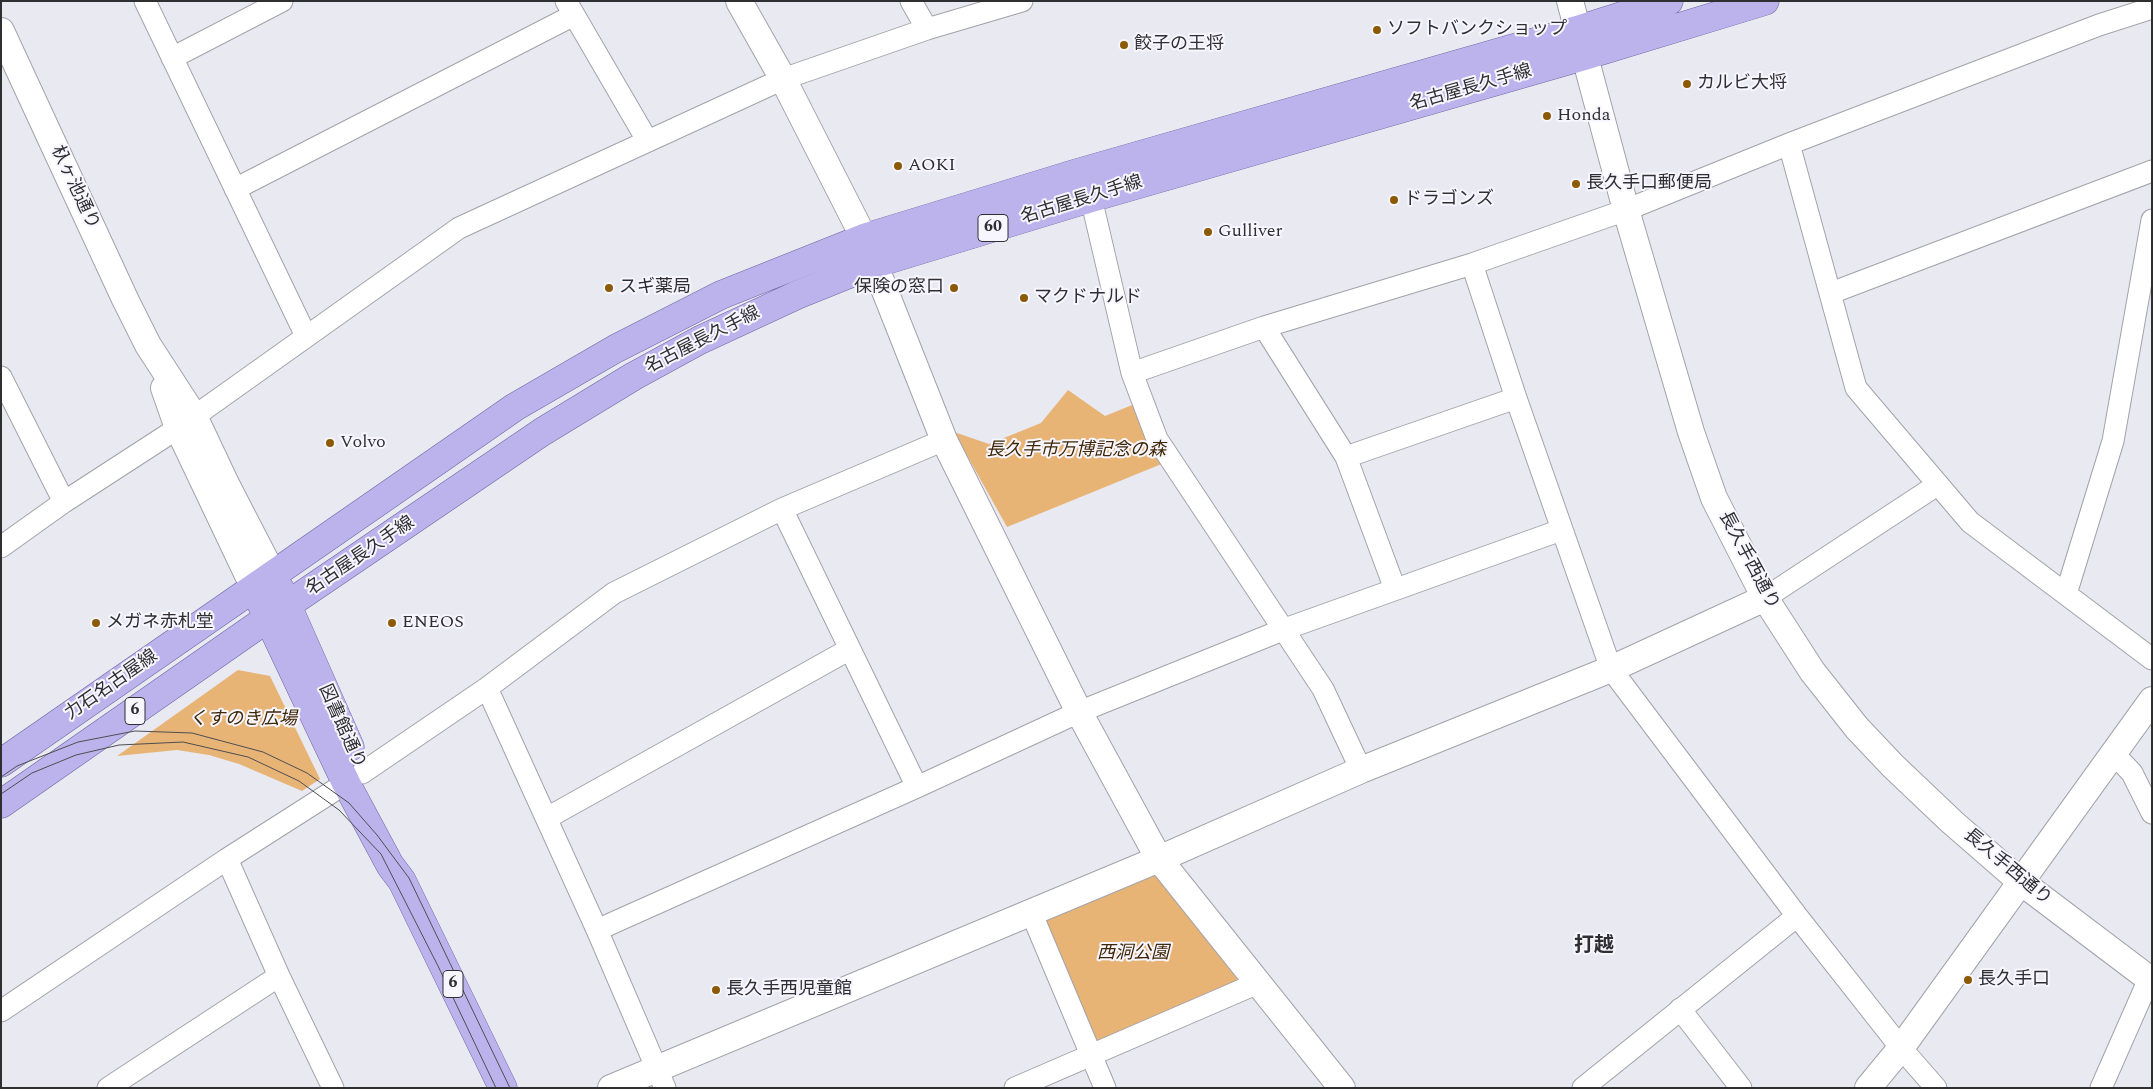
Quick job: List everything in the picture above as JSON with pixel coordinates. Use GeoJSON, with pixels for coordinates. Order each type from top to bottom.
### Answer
{"type":"FeatureCollection","features":[{"type":"Feature","properties":{"kind":"main road","name":"名古屋長久手線"},"geometry":{"type":"LineString","coordinates":[[263,581],[516,408],[615,349],[721,295],[864,238],[1077,173],[1577,30],[1669,1]]}},
{"type":"Feature","properties":{"kind":"main road","name":"名古屋長久手線"},"geometry":{"type":"LineString","coordinates":[[278,612],[542,432],[634,376],[700,340],[874,264],[1091,198],[1584,56],[1765,1]]}},
{"type":"Feature","properties":{"kind":"main road","name":"図書館通り"},"geometry":{"type":"LineString","coordinates":[[263,581],[354,778],[390,865],[402,880],[503,1088]]}},
{"type":"Feature","properties":{"kind":"main road","name":"力石名古屋線"},"geometry":{"type":"LineString","coordinates":[[1,763],[263,581]]}},
{"type":"Feature","properties":{"kind":"main road","name":"力石名古屋線"},"geometry":{"type":"LineString","coordinates":[[1,804],[278,612]]}},
{"type":"Feature","properties":{"kind":"street"},"geometry":{"type":"LineString","coordinates":[[145,1],[306,336]]}},
{"type":"Feature","properties":{"kind":"street"},"geometry":{"type":"LineString","coordinates":[[172,58],[282,1]]}},
{"type":"Feature","properties":{"kind":"street"},"geometry":{"type":"LineString","coordinates":[[738,1],[783,79],[864,238],[944,440],[1079,712],[1159,859],[1342,1088]]}},
{"type":"Feature","properties":{"kind":"street"},"geometry":{"type":"LineString","coordinates":[[911,1],[927,29]]}},
{"type":"Feature","properties":{"kind":"street"},"geometry":{"type":"LineString","coordinates":[[1,547],[64,502],[186,422],[459,228],[783,79],[927,29],[1022,1]]}},
{"type":"Feature","properties":{"kind":"street","name":"長久手西通り"},"geometry":{"type":"LineString","coordinates":[[1570,1],[1626,210],[1691,432],[1714,498],[1765,598],[1812,671],[1858,728],[1952,822],[2021,882],[2150,980]]}},
{"type":"Feature","properties":{"kind":"street"},"geometry":{"type":"LineString","coordinates":[[235,189],[570,8],[647,140]]}},
{"type":"Feature","properties":{"kind":"street"},"geometry":{"type":"LineString","coordinates":[[1132,374],[1264,326],[1472,264],[1626,210],[1789,144],[2099,25],[2152,8]]}},
{"type":"Feature","properties":{"kind":"street","name":"杁ヶ池通り"},"geometry":{"type":"LineString","coordinates":[[1,31],[125,299],[263,581]]}},
{"type":"Feature","properties":{"kind":"street"},"geometry":{"type":"LineString","coordinates":[[1789,144],[1856,388],[1970,522],[2152,659]]}},
{"type":"Feature","properties":{"kind":"street"},"geometry":{"type":"LineString","coordinates":[[1831,293],[2152,171]]}},
{"type":"Feature","properties":{"kind":"street"},"geometry":{"type":"LineString","coordinates":[[1091,198],[1132,374],[1157,439],[1324,689],[1361,770]]}},
{"type":"Feature","properties":{"kind":"street"},"geometry":{"type":"LineString","coordinates":[[2066,594],[2113,440],[2152,220]]}},
{"type":"Feature","properties":{"kind":"street"},"geometry":{"type":"LineString","coordinates":[[1472,264],[1516,398],[1611,669],[1797,916],[1901,1048],[1936,1088]]}},
{"type":"Feature","properties":{"kind":"street"},"geometry":{"type":"LineString","coordinates":[[1264,326],[1346,457],[1395,589]]}},
{"type":"Feature","properties":{"kind":"street"},"geometry":{"type":"LineString","coordinates":[[2,382],[64,502]]}},
{"type":"Feature","properties":{"kind":"street"},"geometry":{"type":"LineString","coordinates":[[1346,457],[1516,398]]}},
{"type":"Feature","properties":{"kind":"street"},"geometry":{"type":"LineString","coordinates":[[1,1011],[487,688],[614,593],[782,509],[944,440]]}},
{"type":"Feature","properties":{"kind":"street"},"geometry":{"type":"LineString","coordinates":[[611,1088],[660,1078],[1031,912],[1159,859],[1361,770],[1611,669],[1765,598],[1937,484]]}},
{"type":"Feature","properties":{"kind":"street"},"geometry":{"type":"LineString","coordinates":[[782,509],[917,787]]}},
{"type":"Feature","properties":{"kind":"street"},"geometry":{"type":"LineString","coordinates":[[597,930],[917,787],[1079,712],[1285,629],[1562,530]]}},
{"type":"Feature","properties":{"kind":"street"},"geometry":{"type":"LineString","coordinates":[[547,818],[850,649]]}},
{"type":"Feature","properties":{"kind":"street"},"geometry":{"type":"LineString","coordinates":[[487,688],[597,930],[660,1078]]}},
{"type":"Feature","properties":{"kind":"street"},"geometry":{"type":"LineString","coordinates":[[1868,1088],[1901,1048],[2152,700]]}},
{"type":"Feature","properties":{"kind":"street"},"geometry":{"type":"LineString","coordinates":[[2114,754],[2132,773],[2152,813]]}},
{"type":"Feature","properties":{"kind":"street"},"geometry":{"type":"LineString","coordinates":[[227,859],[327,1085]]}},
{"type":"Feature","properties":{"kind":"street"},"geometry":{"type":"LineString","coordinates":[[1031,912],[1105,1088]]}},
{"type":"Feature","properties":{"kind":"street"},"geometry":{"type":"LineString","coordinates":[[1582,1088],[1797,916]]}},
{"type":"Feature","properties":{"kind":"street"},"geometry":{"type":"LineString","coordinates":[[108,1088],[279,976]]}},
{"type":"Feature","properties":{"kind":"street"},"geometry":{"type":"LineString","coordinates":[[2101,1088],[2150,980]]}},
{"type":"Feature","properties":{"kind":"street"},"geometry":{"type":"LineString","coordinates":[[1015,1088],[1258,982]]}},
{"type":"Feature","properties":{"kind":"street"},"geometry":{"type":"LineString","coordinates":[[1680,1009],[1741,1088]]}},
{"type":"Feature","properties":{"kind":"green space","name":"長久手市万博記念の森"},"geometry":{"type":"Polygon","coordinates":[[[1068,390],[1105,416],[1137,403],[1164,463],[1007,527],[954,432],[989,444],[1041,423],[1068,390]]]}},
{"type":"Feature","properties":{"kind":"green space","name":"くすのき広場"},"geometry":{"type":"Polygon","coordinates":[[[238,670],[270,676],[320,779],[302,791],[239,764],[209,755],[177,750],[117,756],[238,670]]]}},
{"type":"Feature","properties":{"kind":"green space","name":"西洞公園"},"geometry":{"type":"Polygon","coordinates":[[[1156,868],[1247,980],[1095,1048],[1036,917],[1156,868]]]}},
{"type":"Feature","properties":{"kind":"tram line"},"geometry":{"type":"LineString","coordinates":[[1,777],[17,766],[78,742],[135,731],[192,733],[263,752],[307,773],[349,803],[377,835],[409,878],[510,1088]]}},
{"type":"Feature","properties":{"kind":"tram line"},"geometry":{"type":"LineString","coordinates":[[1,794],[32,773],[76,755],[119,745],[183,742],[248,757],[299,781],[339,810],[381,854],[438,966],[496,1088]]}},
{"type":"Feature","properties":{"kind":"place","name":"ソフトバンクショップ"},"geometry":{"type":"Point","coordinates":[1377,30]}},
{"type":"Feature","properties":{"kind":"place","name":"餃子の王将"},"geometry":{"type":"Point","coordinates":[1124,45]}},
{"type":"Feature","properties":{"kind":"place","name":"カルビ大将"},"geometry":{"type":"Point","coordinates":[1687,84]}},
{"type":"Feature","properties":{"kind":"place","name":"Honda"},"geometry":{"type":"Point","coordinates":[1547,116]}},
{"type":"Feature","properties":{"kind":"place","name":"AOKI"},"geometry":{"type":"Point","coordinates":[898,166]}},
{"type":"Feature","properties":{"kind":"place","name":"長久手口郵便局"},"geometry":{"type":"Point","coordinates":[1576,184]}},
{"type":"Feature","properties":{"kind":"place","name":"ドラゴンズ"},"geometry":{"type":"Point","coordinates":[1394,200]}},
{"type":"Feature","properties":{"kind":"place","name":"Gulliver"},"geometry":{"type":"Point","coordinates":[1208,232]}},
{"type":"Feature","properties":{"kind":"place","name":"スギ薬局"},"geometry":{"type":"Point","coordinates":[609,288]}},
{"type":"Feature","properties":{"kind":"place","name":"保険の窓口"},"geometry":{"type":"Point","coordinates":[954,288]}},
{"type":"Feature","properties":{"kind":"place","name":"マクドナルド"},"geometry":{"type":"Point","coordinates":[1024,298]}},
{"type":"Feature","properties":{"kind":"place","name":"Volvo"},"geometry":{"type":"Point","coordinates":[330,443]}},
{"type":"Feature","properties":{"kind":"place","name":"メガネ赤札堂"},"geometry":{"type":"Point","coordinates":[96,623]}},
{"type":"Feature","properties":{"kind":"place","name":"ENEOS"},"geometry":{"type":"Point","coordinates":[392,623]}},
{"type":"Feature","properties":{"kind":"place","name":"長久手口"},"geometry":{"type":"Point","coordinates":[1968,980]}},
{"type":"Feature","properties":{"kind":"place","name":"長久手西児童館"},"geometry":{"type":"Point","coordinates":[716,990]}},
{"type":"Feature","properties":{"kind":"district","name":"打越"},"geometry":{"type":"Point","coordinates":[1594,947]}}]}
